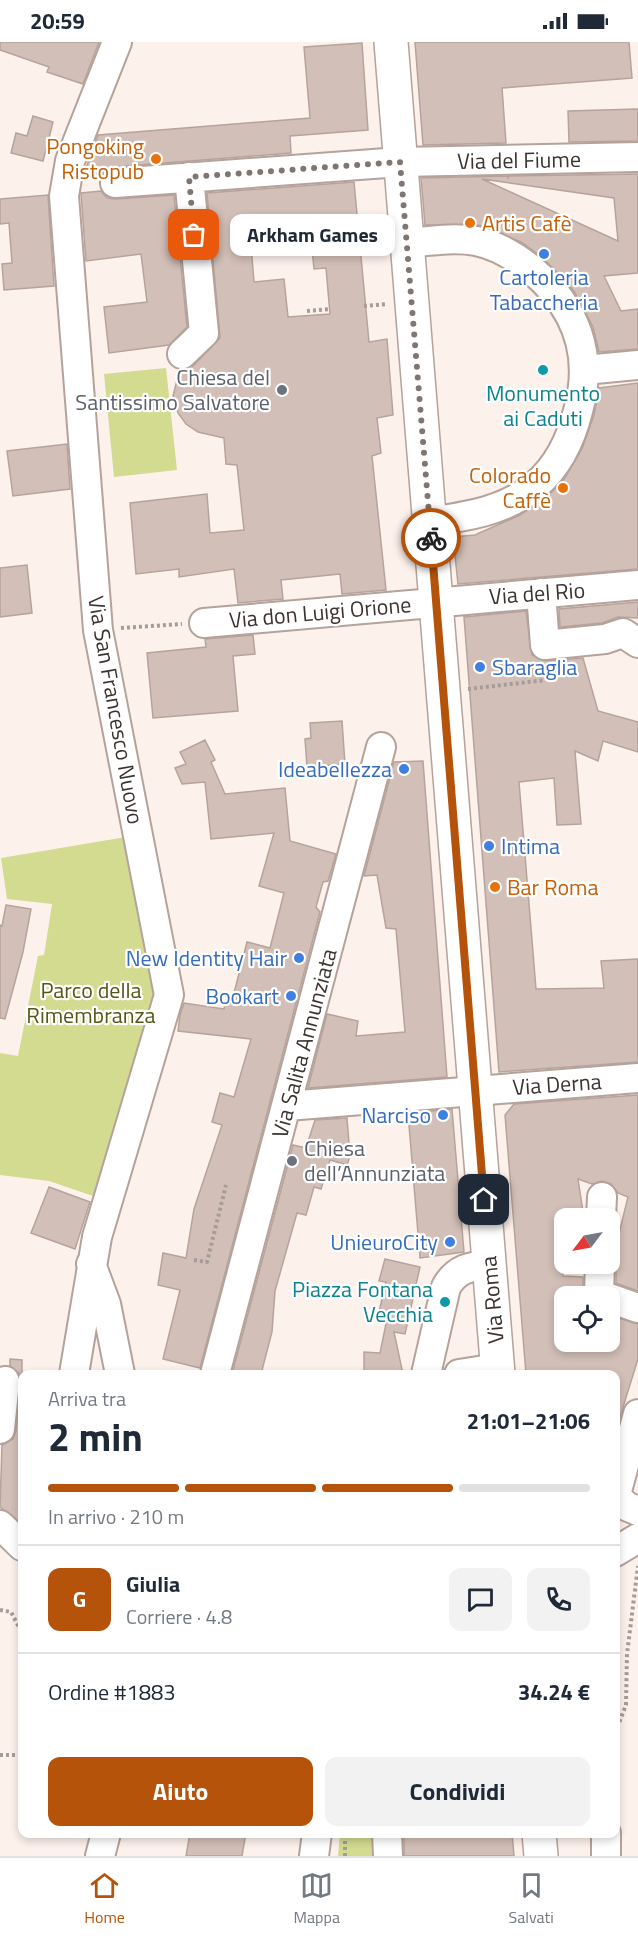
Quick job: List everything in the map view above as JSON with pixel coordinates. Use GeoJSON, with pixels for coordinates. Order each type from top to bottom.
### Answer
{"type":"FeatureCollection","features":[{"type":"Feature","properties":{"kind":"main road","name":"Via Roma"},"geometry":{"type":"LineString","coordinates":[[391,42],[498,1370]]}},
{"type":"Feature","properties":{"kind":"main road"},"geometry":{"type":"LineString","coordinates":[[539,1838],[541,1856]]}},
{"type":"Feature","properties":{"kind":"street","name":"Via San Francesco Nuovo"},"geometry":{"type":"LineString","coordinates":[[75,1370],[91,1264],[169,995],[98,630],[64,196],[70,161],[117,42]]}},
{"type":"Feature","properties":{"kind":"street","name":"Via del Fiume"},"geometry":{"type":"LineString","coordinates":[[115,183],[400,162],[638,157]]}},
{"type":"Feature","properties":{"kind":"street"},"geometry":{"type":"LineString","coordinates":[[182,354],[204,333],[189,177]]}},
{"type":"Feature","properties":{"kind":"street"},"geometry":{"type":"LineString","coordinates":[[408,243],[458,239],[477,242],[515,258],[550,285],[578,328],[584,351],[583,394],[575,425],[562,455],[537,485],[509,503],[488,511],[430,522]]}},
{"type":"Feature","properties":{"kind":"street"},"geometry":{"type":"LineString","coordinates":[[585,370],[638,365]]}},
{"type":"Feature","properties":{"kind":"street","name":"Via del Rio"},"geometry":{"type":"LineString","coordinates":[[435,601],[638,585]]}},
{"type":"Feature","properties":{"kind":"street"},"geometry":{"type":"LineString","coordinates":[[541,593],[545,645],[605,639],[623,633],[638,644]]}},
{"type":"Feature","properties":{"kind":"street","name":"Via don Luigi Orione"},"geometry":{"type":"LineString","coordinates":[[204,623],[435,601]]}},
{"type":"Feature","properties":{"kind":"street","name":"Via Salita Annunziata"},"geometry":{"type":"LineString","coordinates":[[216,1370],[381,747]]}},
{"type":"Feature","properties":{"kind":"street","name":"Via Derna"},"geometry":{"type":"LineString","coordinates":[[287,1106],[638,1078]]}},
{"type":"Feature","properties":{"kind":"street"},"geometry":{"type":"LineString","coordinates":[[91,1264],[106,1304],[119,1370]]}},
{"type":"Feature","properties":{"kind":"street"},"geometry":{"type":"LineString","coordinates":[[427,1370],[446,1287],[454,1276],[465,1269],[489,1265]]}},
{"type":"Feature","properties":{"kind":"street"},"geometry":{"type":"LineString","coordinates":[[620,1302],[638,1308]]}},
{"type":"Feature","properties":{"kind":"street"},"geometry":{"type":"LineString","coordinates":[[0,1429],[5,1381]]}},
{"type":"Feature","properties":{"kind":"street"},"geometry":{"type":"LineString","coordinates":[[620,1479],[638,1414]]}},
{"type":"Feature","properties":{"kind":"street"},"geometry":{"type":"LineString","coordinates":[[620,1501],[638,1511]]}},
{"type":"Feature","properties":{"kind":"street"},"geometry":{"type":"LineString","coordinates":[[0,1525],[18,1542]]}},
{"type":"Feature","properties":{"kind":"street"},"geometry":{"type":"LineString","coordinates":[[620,1549],[638,1538]]}},
{"type":"Feature","properties":{"kind":"street"},"geometry":{"type":"LineString","coordinates":[[100,1856],[105,1838]]}},
{"type":"Feature","properties":{"kind":"street"},"geometry":{"type":"LineString","coordinates":[[314,1856],[316,1838]]}},
{"type":"Feature","properties":{"kind":"street"},"geometry":{"type":"LineString","coordinates":[[387,1838],[388,1856]]}},
{"type":"Feature","properties":{"kind":"street"},"geometry":{"type":"LineString","coordinates":[[606,1838],[606,1856]]}},
{"type":"Feature","properties":{"kind":"path"},"geometry":{"type":"LineString","coordinates":[[307,311],[330,309]]}},
{"type":"Feature","properties":{"kind":"path"},"geometry":{"type":"LineString","coordinates":[[98,630],[204,623]]}},
{"type":"Feature","properties":{"kind":"path"},"geometry":{"type":"LineString","coordinates":[[443,691],[546,680]]}},
{"type":"Feature","properties":{"kind":"path"},"geometry":{"type":"LineString","coordinates":[[194,1260],[207,1262],[226,1185]]}},
{"type":"Feature","properties":{"kind":"path"},"geometry":{"type":"LineString","coordinates":[[620,1720],[626,1705],[627,1654],[638,1566]]}},
{"type":"Feature","properties":{"kind":"path"},"geometry":{"type":"LineString","coordinates":[[0,1610],[11,1612],[18,1625]]}},
{"type":"Feature","properties":{"kind":"path"},"geometry":{"type":"LineString","coordinates":[[0,1755],[18,1755]]}},
{"type":"Feature","properties":{"kind":"path"},"geometry":{"type":"LineString","coordinates":[[345,1838],[345,1856]]}},
{"type":"Feature","properties":{"kind":"green space"},"geometry":{"type":"Polygon","coordinates":[[[166,368],[177,470],[114,477],[104,374],[166,368]]]}},
{"type":"Feature","properties":{"kind":"green space","name":"Parco della Rimembranza"},"geometry":{"type":"Polygon","coordinates":[[[126,837],[157,992],[96,1197],[49,1181],[0,1175],[0,1053],[18,1056],[38,956],[44,955],[52,904],[7,899],[1,858],[126,837]]]}},
{"type":"Feature","properties":{"kind":"green space"},"geometry":{"type":"Polygon","coordinates":[[[340,1838],[374,1838],[376,1856],[338,1856],[340,1838]]]}},
{"type":"Feature","properties":{"kind":"building"},"geometry":{"type":"Polygon","coordinates":[[[0,42],[99,42],[83,84],[47,72],[49,67],[0,50],[0,42]]]}},
{"type":"Feature","properties":{"kind":"building"},"geometry":{"type":"Polygon","coordinates":[[[415,42],[629,42],[632,78],[502,88],[506,143],[423,145],[415,42]]]}},
{"type":"Feature","properties":{"kind":"building"},"geometry":{"type":"Polygon","coordinates":[[[362,43],[368,130],[290,136],[291,153],[114,167],[101,175],[85,171],[98,135],[310,118],[304,47],[362,43]]]}},
{"type":"Feature","properties":{"kind":"building"},"geometry":{"type":"Polygon","coordinates":[[[638,109],[638,141],[569,142],[568,111],[638,109]]]}},
{"type":"Feature","properties":{"kind":"building"},"geometry":{"type":"Polygon","coordinates":[[[33,116],[53,122],[43,161],[11,153],[16,133],[27,136],[33,116]]]}},
{"type":"Feature","properties":{"kind":"building"},"geometry":{"type":"Polygon","coordinates":[[[638,174],[638,273],[604,276],[621,311],[638,309],[638,349],[599,352],[593,327],[574,291],[543,258],[521,242],[478,225],[425,225],[421,178],[638,174]],[[482,179],[618,241],[614,198],[482,179]]]}},
{"type":"Feature","properties":{"kind":"building"},"geometry":{"type":"Polygon","coordinates":[[[354,182],[369,342],[387,339],[393,415],[377,418],[381,453],[372,456],[386,590],[342,594],[340,574],[281,580],[283,599],[238,603],[234,569],[179,577],[179,569],[136,574],[130,503],[207,494],[210,533],[244,530],[237,465],[226,464],[224,438],[198,432],[186,424],[178,413],[173,396],[179,372],[193,366],[220,338],[207,193],[354,182]],[[311,238],[251,245],[254,282],[284,279],[288,317],[330,314],[326,268],[314,269],[311,238]]]}},
{"type":"Feature","properties":{"kind":"building"},"geometry":{"type":"Polygon","coordinates":[[[101,191],[107,198],[116,199],[174,195],[187,327],[169,345],[109,353],[104,307],[147,302],[141,254],[86,261],[81,193],[101,191]]]}},
{"type":"Feature","properties":{"kind":"building"},"geometry":{"type":"Polygon","coordinates":[[[48,195],[54,286],[4,290],[2,264],[12,263],[9,223],[0,224],[0,199],[48,195]]]}},
{"type":"Feature","properties":{"kind":"building"},"geometry":{"type":"Polygon","coordinates":[[[638,383],[638,569],[458,584],[453,537],[475,535],[520,515],[546,498],[564,479],[582,449],[594,415],[599,388],[638,383]]]}},
{"type":"Feature","properties":{"kind":"building"},"geometry":{"type":"Polygon","coordinates":[[[67,444],[70,489],[13,496],[7,451],[67,444]]]}},
{"type":"Feature","properties":{"kind":"building"},"geometry":{"type":"Polygon","coordinates":[[[27,565],[32,613],[0,617],[0,568],[27,565]]]}},
{"type":"Feature","properties":{"kind":"building"},"geometry":{"type":"Polygon","coordinates":[[[638,602],[638,618],[618,617],[602,623],[560,627],[559,609],[638,602]]]}},
{"type":"Feature","properties":{"kind":"building"},"geometry":{"type":"Polygon","coordinates":[[[526,611],[532,655],[546,661],[583,658],[598,711],[638,722],[638,752],[603,741],[598,761],[575,751],[581,824],[557,825],[554,778],[519,782],[536,989],[604,988],[601,961],[638,959],[638,1062],[499,1072],[464,617],[526,611]]]}},
{"type":"Feature","properties":{"kind":"building"},"geometry":{"type":"Polygon","coordinates":[[[253,635],[255,654],[233,656],[238,711],[153,718],[147,653],[206,647],[205,639],[253,635]]]}},
{"type":"Feature","properties":{"kind":"building"},"geometry":{"type":"Polygon","coordinates":[[[342,721],[345,764],[307,767],[305,739],[311,738],[310,723],[342,721]]]}},
{"type":"Feature","properties":{"kind":"building"},"geometry":{"type":"Polygon","coordinates":[[[205,740],[215,760],[211,762],[225,794],[285,788],[290,841],[336,854],[328,881],[323,882],[316,907],[320,912],[200,1368],[163,1359],[180,1290],[158,1285],[163,1253],[186,1258],[194,1209],[222,1125],[212,1122],[220,1093],[234,1097],[251,1039],[178,1031],[180,1015],[184,1003],[224,1009],[226,1000],[232,1001],[247,942],[270,948],[284,893],[259,886],[274,833],[211,839],[205,782],[182,784],[175,768],[186,764],[180,752],[205,740]]]}},
{"type":"Feature","properties":{"kind":"building"},"geometry":{"type":"Polygon","coordinates":[[[423,761],[447,1077],[308,1088],[327,1014],[358,1021],[356,1036],[405,1032],[396,929],[386,928],[377,875],[364,876],[394,762],[423,761]]]}},
{"type":"Feature","properties":{"kind":"building"},"geometry":{"type":"Polygon","coordinates":[[[6,905],[31,909],[23,952],[5,1019],[0,1018],[0,925],[2,926],[6,905]]]}},
{"type":"Feature","properties":{"kind":"building"},"geometry":{"type":"Polygon","coordinates":[[[638,1095],[638,1291],[616,1283],[616,1274],[620,1274],[620,1230],[628,1197],[618,1193],[611,1184],[602,1181],[592,1184],[578,1179],[582,1208],[554,1208],[554,1274],[583,1277],[583,1286],[554,1286],[554,1352],[620,1352],[620,1318],[638,1324],[638,1359],[620,1417],[620,1370],[526,1370],[505,1115],[514,1104],[638,1095]]]}},
{"type":"Feature","properties":{"kind":"building"},"geometry":{"type":"Polygon","coordinates":[[[452,1109],[464,1252],[420,1258],[408,1113],[452,1109]]]}},
{"type":"Feature","properties":{"kind":"building"},"geometry":{"type":"Polygon","coordinates":[[[347,1118],[350,1156],[347,1165],[330,1160],[321,1189],[314,1187],[306,1215],[297,1213],[275,1291],[272,1332],[262,1370],[233,1370],[293,1145],[306,1148],[315,1120],[347,1118]]]}},
{"type":"Feature","properties":{"kind":"building"},"geometry":{"type":"Polygon","coordinates":[[[49,1187],[90,1202],[75,1249],[31,1233],[49,1187]]]}},
{"type":"Feature","properties":{"kind":"building"},"geometry":{"type":"Polygon","coordinates":[[[385,1259],[420,1267],[405,1334],[394,1332],[402,1370],[364,1370],[364,1352],[380,1353],[387,1319],[378,1316],[386,1282],[379,1281],[385,1259]]]}},
{"type":"Feature","properties":{"kind":"building"},"geometry":{"type":"Polygon","coordinates":[[[10,1359],[22,1360],[22,1370],[18,1370],[18,1372],[10,1366],[10,1359]]]}},
{"type":"Feature","properties":{"kind":"building"},"geometry":{"type":"Polygon","coordinates":[[[18,1412],[18,1521],[0,1507],[2,1445],[13,1439],[18,1412]]]}},
{"type":"Feature","properties":{"kind":"building"},"geometry":{"type":"Polygon","coordinates":[[[189,1838],[245,1838],[242,1856],[186,1856],[189,1838]]]}},
{"type":"Feature","properties":{"kind":"building"},"geometry":{"type":"Polygon","coordinates":[[[404,1838],[512,1838],[514,1856],[404,1856],[404,1838]]]}},
{"type":"Feature","properties":{"kind":"way so far"},"geometry":{"type":"LineString","coordinates":[[194,235],[189,177],[400,162],[431,538]]}},
{"type":"Feature","properties":{"kind":"place","name":"Pongoking Ristopub"},"geometry":{"type":"Point","coordinates":[156,159]}},
{"type":"Feature","properties":{"kind":"place","name":"Artis Cafè"},"geometry":{"type":"Point","coordinates":[470,223]}},
{"type":"Feature","properties":{"kind":"place","name":"Arkham Games"},"geometry":{"type":"Point","coordinates":[194,235]}},
{"type":"Feature","properties":{"kind":"place","name":"Cartoleria Tabaccheria"},"geometry":{"type":"Point","coordinates":[544,254]}},
{"type":"Feature","properties":{"kind":"place","name":"Monumento ai Caduti"},"geometry":{"type":"Point","coordinates":[543,370]}},
{"type":"Feature","properties":{"kind":"place","name":"Chiesa del Santissimo Salvatore"},"geometry":{"type":"Point","coordinates":[282,390]}},
{"type":"Feature","properties":{"kind":"place","name":"Colorado Caffè"},"geometry":{"type":"Point","coordinates":[563,488]}},
{"type":"Feature","properties":{"kind":"place","name":"Sbaraglia"},"geometry":{"type":"Point","coordinates":[480,667]}},
{"type":"Feature","properties":{"kind":"place","name":"Ideabellezza"},"geometry":{"type":"Point","coordinates":[404,769]}},
{"type":"Feature","properties":{"kind":"place","name":"Intima"},"geometry":{"type":"Point","coordinates":[489,846]}},
{"type":"Feature","properties":{"kind":"place","name":"Bar Roma"},"geometry":{"type":"Point","coordinates":[495,887]}},
{"type":"Feature","properties":{"kind":"place","name":"New Identity Hair"},"geometry":{"type":"Point","coordinates":[299,958]}},
{"type":"Feature","properties":{"kind":"place","name":"Bookart"},"geometry":{"type":"Point","coordinates":[291,996]}},
{"type":"Feature","properties":{"kind":"place","name":"Narciso"},"geometry":{"type":"Point","coordinates":[443,1115]}},
{"type":"Feature","properties":{"kind":"place","name":"Chiesa dell’Annunziata"},"geometry":{"type":"Point","coordinates":[292,1161]}},
{"type":"Feature","properties":{"kind":"place","name":"UnieuroCity"},"geometry":{"type":"Point","coordinates":[450,1242]}},
{"type":"Feature","properties":{"kind":"place","name":"Piazza Fontana Vecchia"},"geometry":{"type":"Point","coordinates":[445,1302]}},
{"type":"Feature","properties":{"kind":"route"},"geometry":{"type":"LineString","coordinates":[[431,538],[484,1200]]}}]}
